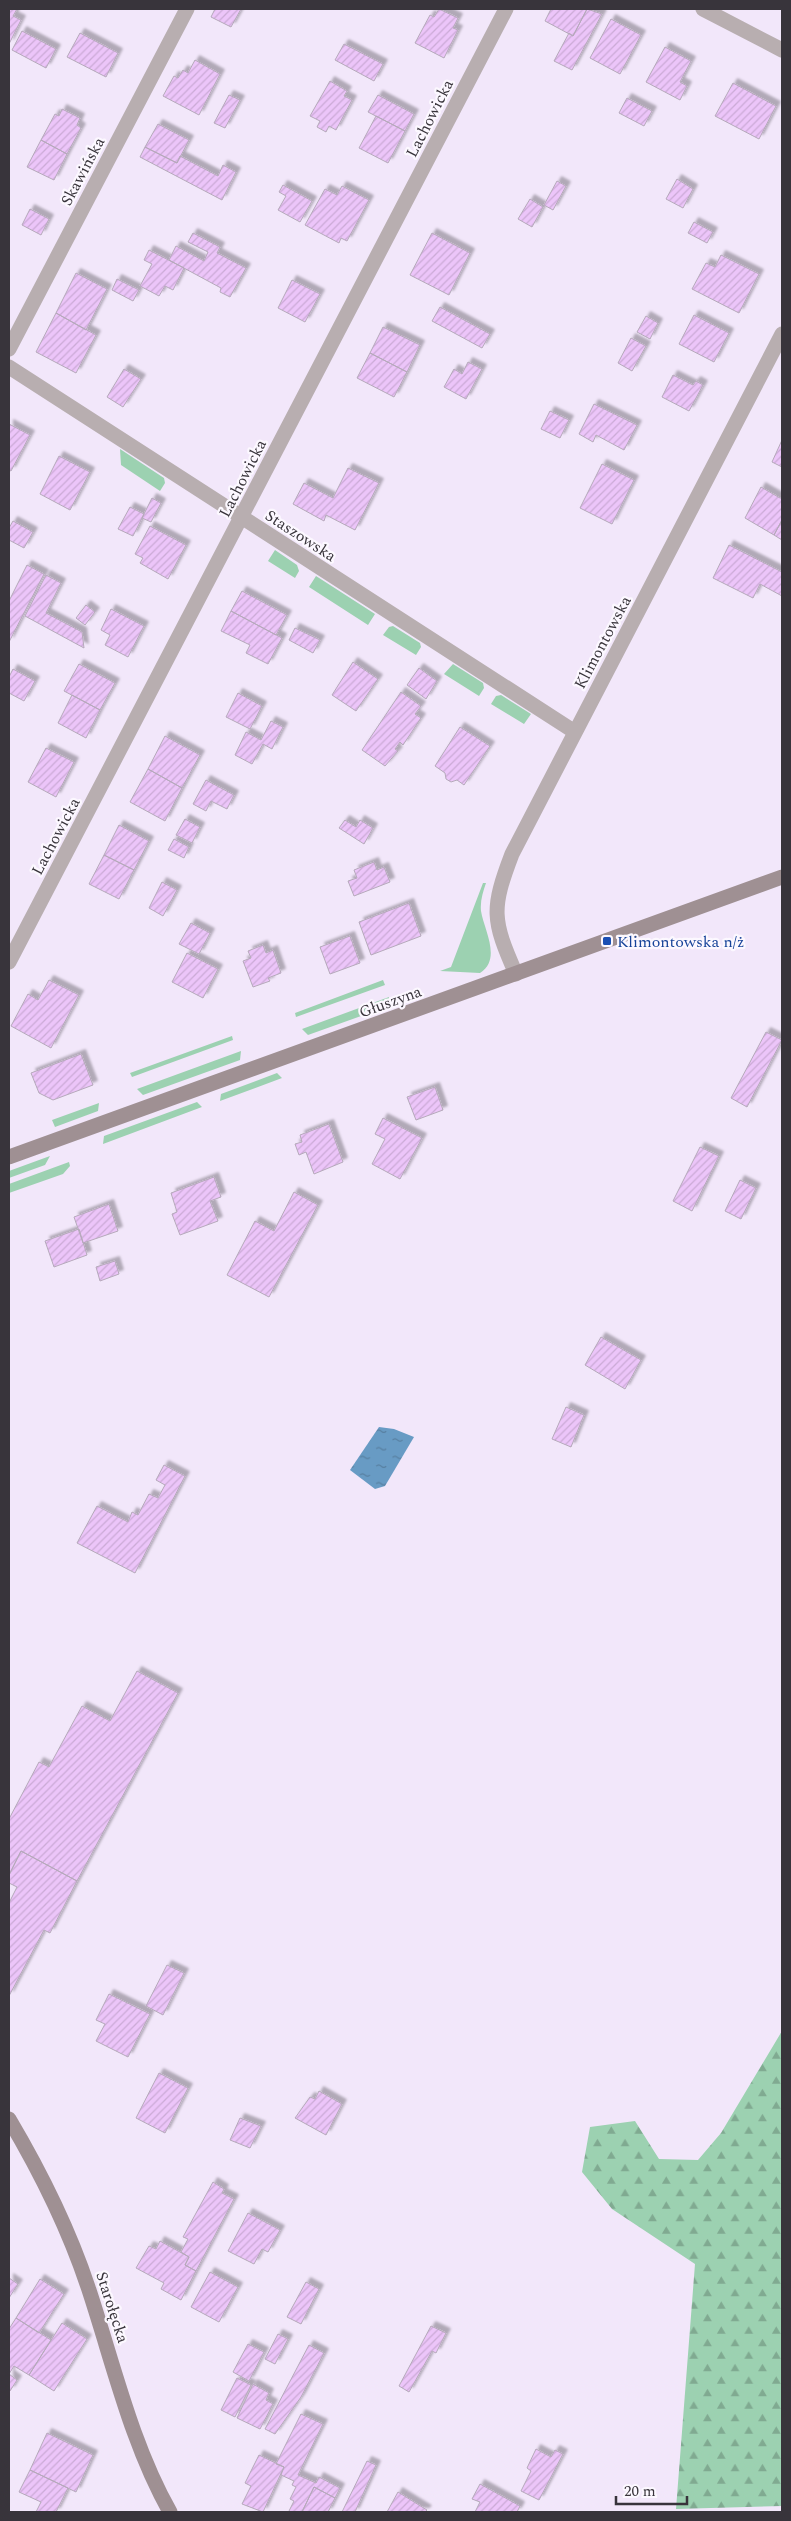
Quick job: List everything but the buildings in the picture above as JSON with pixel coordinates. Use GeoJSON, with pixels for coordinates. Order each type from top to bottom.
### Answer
{"type":"FeatureCollection","features":[{"type":"Feature","properties":{"kind":"street","name":"Skawińska"},"geometry":{"type":"LineString","coordinates":[[9,349],[187,9]]}},
{"type":"Feature","properties":{"kind":"street","name":"Lachowicka"},"geometry":{"type":"LineString","coordinates":[[9,962],[506,9]]}},
{"type":"Feature","properties":{"kind":"street"},"geometry":{"type":"LineString","coordinates":[[703,9],[782,50]]}},
{"type":"Feature","properties":{"kind":"street","name":"Klimontowska"},"geometry":{"type":"LineString","coordinates":[[516,974],[499,933],[496,912],[498,894],[512,854],[782,334]]}},
{"type":"Feature","properties":{"kind":"street","name":"Staszowska"},"geometry":{"type":"LineString","coordinates":[[9,367],[575,732]]}},
{"type":"Feature","properties":{"kind":"street","name":"Głuszyna"},"geometry":{"type":"LineString","coordinates":[[9,1157],[782,877]]}},
{"type":"Feature","properties":{"kind":"street","name":"Starołęcka"},"geometry":{"type":"LineString","coordinates":[[9,2119],[42,2176],[73,2244],[134,2428],[156,2485],[170,2512]]}},
{"type":"Feature","properties":{"kind":"green space"},"geometry":{"type":"Polygon","coordinates":[[[120,449],[164,478],[165,483],[160,491],[121,465],[120,449]]]}},
{"type":"Feature","properties":{"kind":"green space"},"geometry":{"type":"Polygon","coordinates":[[[275,550],[297,565],[299,571],[295,578],[268,561],[275,550]]]}},
{"type":"Feature","properties":{"kind":"green space"},"geometry":{"type":"Polygon","coordinates":[[[316,576],[375,614],[368,625],[309,587],[316,576]]]}},
{"type":"Feature","properties":{"kind":"green space"},"geometry":{"type":"Polygon","coordinates":[[[393,626],[420,643],[421,647],[416,655],[383,635],[389,627],[393,626]]]}},
{"type":"Feature","properties":{"kind":"green space"},"geometry":{"type":"Polygon","coordinates":[[[453,664],[483,683],[484,688],[479,696],[444,674],[453,664]]]}},
{"type":"Feature","properties":{"kind":"green space"},"geometry":{"type":"Polygon","coordinates":[[[501,695],[531,714],[524,724],[491,704],[496,696],[501,695]]]}},
{"type":"Feature","properties":{"kind":"green space"},"geometry":{"type":"Polygon","coordinates":[[[483,883],[486,883],[481,900],[481,911],[490,944],[490,960],[480,973],[440,971],[451,967],[483,883]]]}},
{"type":"Feature","properties":{"kind":"green space"},"geometry":{"type":"Polygon","coordinates":[[[383,980],[385,985],[296,1017],[295,1013],[383,980]]]}},
{"type":"Feature","properties":{"kind":"green space"},"geometry":{"type":"Polygon","coordinates":[[[389,997],[389,1006],[308,1035],[302,1029],[389,997]]]}},
{"type":"Feature","properties":{"kind":"green space"},"geometry":{"type":"Polygon","coordinates":[[[232,1036],[233,1040],[132,1077],[130,1073],[232,1036]]]}},
{"type":"Feature","properties":{"kind":"green space"},"geometry":{"type":"Polygon","coordinates":[[[241,1051],[240,1060],[143,1095],[137,1089],[241,1051]]]}},
{"type":"Feature","properties":{"kind":"green space"},"geometry":{"type":"Polygon","coordinates":[[[277,1073],[282,1078],[220,1101],[221,1094],[277,1073]]]}},
{"type":"Feature","properties":{"kind":"green space"},"geometry":{"type":"Polygon","coordinates":[[[197,1102],[202,1107],[103,1144],[104,1136],[197,1102]]]}},
{"type":"Feature","properties":{"kind":"green space"},"geometry":{"type":"Polygon","coordinates":[[[99,1103],[98,1111],[55,1127],[52,1120],[99,1103]]]}},
{"type":"Feature","properties":{"kind":"green space"},"geometry":{"type":"Polygon","coordinates":[[[50,1156],[45,1165],[9,1178],[9,1171],[50,1156]]]}},
{"type":"Feature","properties":{"kind":"green space"},"geometry":{"type":"Polygon","coordinates":[[[69,1162],[70,1166],[63,1174],[9,1193],[9,1184],[69,1162]]]}},
{"type":"Feature","properties":{"kind":"green space"},"geometry":{"type":"Polygon","coordinates":[[[782,2031],[782,2506],[676,2509],[695,2264],[612,2209],[582,2172],[590,2127],[635,2121],[659,2159],[698,2160],[721,2133],[782,2031]]]}},
{"type":"Feature","properties":{"kind":"water"},"geometry":{"type":"Polygon","coordinates":[[[379,1427],[394,1429],[414,1437],[385,1486],[375,1489],[350,1470],[379,1427]]]}},
{"type":"Feature","properties":{"kind":"place","name":"Klimontowska n/ż"},"geometry":{"type":"Point","coordinates":[607,941]}}]}
